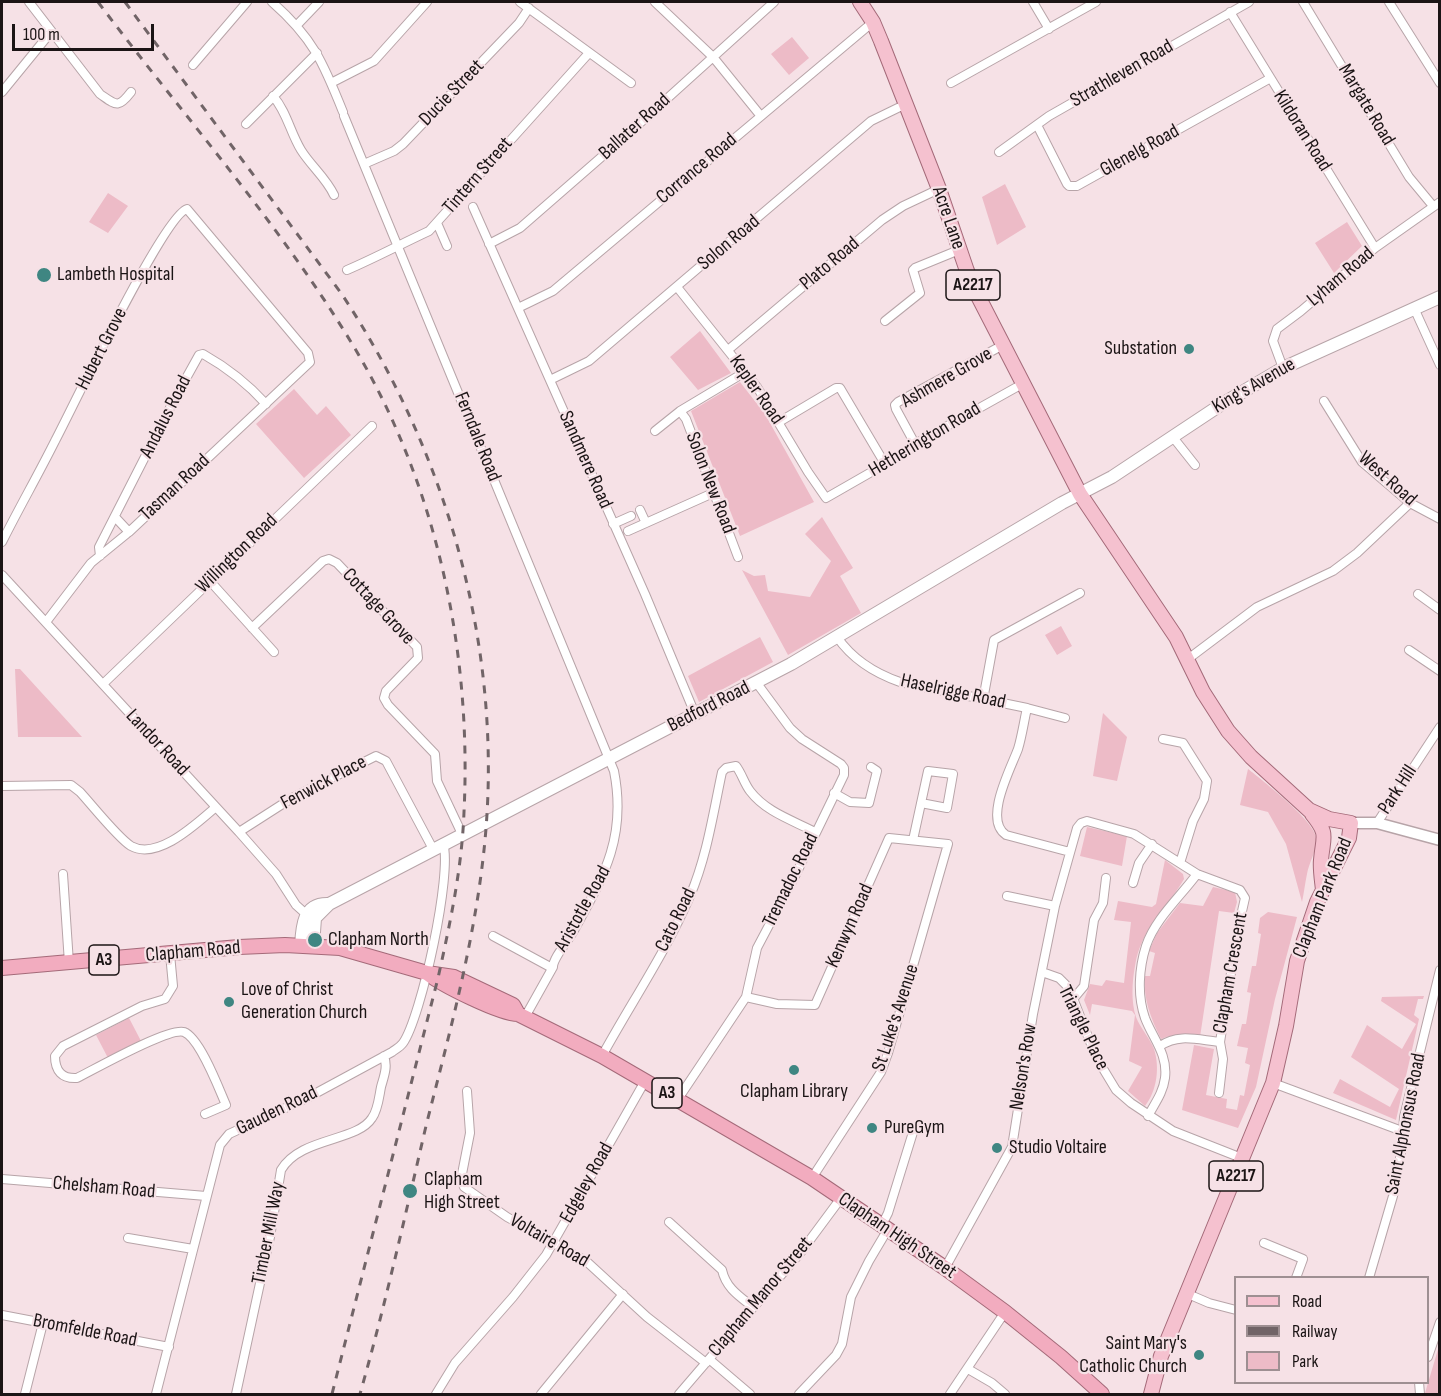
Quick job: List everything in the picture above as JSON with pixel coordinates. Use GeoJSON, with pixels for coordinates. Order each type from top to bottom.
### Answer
{"type":"FeatureCollection","features":[{"type":"Feature","properties":{"kind":"highway","name":"Clapham High Street"},"geometry":{"type":"LineString","coordinates":[[307,946],[340,948],[427,973],[484,1003],[522,1016],[602,1056],[812,1178],[885,1227],[1005,1312],[1061,1357],[1102,1395]]}},
{"type":"Feature","properties":{"kind":"highway","name":"Clapham Road"},"geometry":{"type":"LineString","coordinates":[[2,969],[239,947],[307,946]]}},
{"type":"Feature","properties":{"kind":"main road","name":"Acre Lane"},"geometry":{"type":"LineString","coordinates":[[860,2],[873,22],[906,104],[978,296],[1080,494]]}},
{"type":"Feature","properties":{"kind":"main road","name":"King's Avenue"},"geometry":{"type":"LineString","coordinates":[[1080,494],[1112,477],[1172,436],[1283,368],[1440,297]]}},
{"type":"Feature","properties":{"kind":"main road","name":"Bedford Road"},"geometry":{"type":"LineString","coordinates":[[306,914],[319,905],[329,904],[756,682],[1080,494]]}},
{"type":"Feature","properties":{"kind":"main road","name":"Clapham Park Road"},"geometry":{"type":"LineString","coordinates":[[1080,494],[1176,637],[1203,692],[1228,731],[1254,760],[1309,810],[1329,819],[1351,823],[1349,838],[1308,924],[1297,962],[1274,1083],[1161,1356],[1151,1390],[1138,1395]]}},
{"type":"Feature","properties":{"kind":"main road"},"geometry":{"type":"LineString","coordinates":[[1309,810],[1322,826],[1323,890]]}},
{"type":"Feature","properties":{"kind":"main road"},"geometry":{"type":"LineString","coordinates":[[307,946],[315,918],[329,904]]}},
{"type":"Feature","properties":{"kind":"main road"},"geometry":{"type":"LineString","coordinates":[[306,914],[302,927],[307,946]]}},
{"type":"Feature","properties":{"kind":"street"},"geometry":{"type":"LineString","coordinates":[[29,2],[92,86],[112,103],[120,104],[130,92]]}},
{"type":"Feature","properties":{"kind":"street"},"geometry":{"type":"LineString","coordinates":[[193,65],[247,2]]}},
{"type":"Feature","properties":{"kind":"street","name":"Ferndale Road"},"geometry":{"type":"LineString","coordinates":[[272,2],[297,25],[317,52],[331,82],[609,759]]}},
{"type":"Feature","properties":{"kind":"street"},"geometry":{"type":"LineString","coordinates":[[297,25],[319,2]]}},
{"type":"Feature","properties":{"kind":"street"},"geometry":{"type":"LineString","coordinates":[[331,82],[374,61],[427,2]]}},
{"type":"Feature","properties":{"kind":"street"},"geometry":{"type":"LineString","coordinates":[[519,2],[631,83]]}},
{"type":"Feature","properties":{"kind":"street"},"geometry":{"type":"LineString","coordinates":[[655,2],[713,57],[760,115]]}},
{"type":"Feature","properties":{"kind":"street","name":"Ballater Road"},"geometry":{"type":"LineString","coordinates":[[489,244],[520,228],[774,2]]}},
{"type":"Feature","properties":{"kind":"street"},"geometry":{"type":"LineString","coordinates":[[1033,2],[1049,29]]}},
{"type":"Feature","properties":{"kind":"street"},"geometry":{"type":"LineString","coordinates":[[951,83],[1096,2]]}},
{"type":"Feature","properties":{"kind":"street","name":"Strathleven Road"},"geometry":{"type":"LineString","coordinates":[[999,152],[1058,111],[1249,2]]}},
{"type":"Feature","properties":{"kind":"street","name":"Margate Road"},"geometry":{"type":"LineString","coordinates":[[1303,2],[1409,177],[1436,204]]}},
{"type":"Feature","properties":{"kind":"street"},"geometry":{"type":"LineString","coordinates":[[1389,2],[1440,83]]}},
{"type":"Feature","properties":{"kind":"street","name":"Ducie Street"},"geometry":{"type":"LineString","coordinates":[[364,164],[394,151],[403,144],[519,23],[529,8]]}},
{"type":"Feature","properties":{"kind":"street","name":"Kildoran Road"},"geometry":{"type":"LineString","coordinates":[[1230,12],[1374,248]]}},
{"type":"Feature","properties":{"kind":"street","name":"Corrance Road"},"geometry":{"type":"LineString","coordinates":[[518,308],[553,291],[873,22]]}},
{"type":"Feature","properties":{"kind":"street"},"geometry":{"type":"LineString","coordinates":[[2,92],[51,32]]}},
{"type":"Feature","properties":{"kind":"street"},"geometry":{"type":"LineString","coordinates":[[246,124],[317,52]]}},
{"type":"Feature","properties":{"kind":"street","name":"Tintern Street"},"geometry":{"type":"LineString","coordinates":[[347,270],[429,231],[589,53]]}},
{"type":"Feature","properties":{"kind":"street","name":"Glenelg Road"},"geometry":{"type":"LineString","coordinates":[[1037,125],[1067,184],[1077,186],[1269,79]]}},
{"type":"Feature","properties":{"kind":"street"},"geometry":{"type":"LineString","coordinates":[[273,96],[282,107],[301,149],[334,195]]}},
{"type":"Feature","properties":{"kind":"street","name":"Solon Road"},"geometry":{"type":"LineString","coordinates":[[550,380],[590,361],[871,122],[906,104]]}},
{"type":"Feature","properties":{"kind":"street","name":"Plato Road"},"geometry":{"type":"LineString","coordinates":[[729,350],[882,220],[903,206],[939,189]]}},
{"type":"Feature","properties":{"kind":"street","name":"Lyham Road"},"geometry":{"type":"LineString","coordinates":[[1283,368],[1273,341],[1277,329],[1374,248],[1436,204]]}},
{"type":"Feature","properties":{"kind":"street","name":"Sandmere Road"},"geometry":{"type":"LineString","coordinates":[[472,207],[695,714]]}},
{"type":"Feature","properties":{"kind":"street","name":"Hubert Grove"},"geometry":{"type":"LineString","coordinates":[[2,542],[131,292],[153,253],[183,210],[189,211],[308,352],[311,360]]}},
{"type":"Feature","properties":{"kind":"street"},"geometry":{"type":"LineString","coordinates":[[437,223],[447,246]]}},
{"type":"Feature","properties":{"kind":"street"},"geometry":{"type":"LineString","coordinates":[[885,321],[920,293],[913,270],[915,268],[959,250]]}},
{"type":"Feature","properties":{"kind":"street","name":"Kepler Road"},"geometry":{"type":"LineString","coordinates":[[676,287],[745,372],[826,498]]}},
{"type":"Feature","properties":{"kind":"street"},"geometry":{"type":"LineString","coordinates":[[1414,308],[1440,365]]}},
{"type":"Feature","properties":{"kind":"street","name":"Ashmere Grove"},"geometry":{"type":"LineString","coordinates":[[915,444],[895,405],[1003,345]]}},
{"type":"Feature","properties":{"kind":"street","name":"Andalus Road"},"geometry":{"type":"LineString","coordinates":[[100,556],[99,547],[168,410],[199,355],[203,354],[228,371],[266,404]]}},
{"type":"Feature","properties":{"kind":"street","name":"Tasman Road"},"geometry":{"type":"LineString","coordinates":[[46,622],[81,575],[100,556],[129,532],[311,360]]}},
{"type":"Feature","properties":{"kind":"street","name":"Solon New Road"},"geometry":{"type":"LineString","coordinates":[[656,431],[680,411],[745,372]]}},
{"type":"Feature","properties":{"kind":"street","name":"Hetherington Road"},"geometry":{"type":"LineString","coordinates":[[826,498],[1023,383]]}},
{"type":"Feature","properties":{"kind":"street"},"geometry":{"type":"LineString","coordinates":[[779,422],[836,388],[840,388],[885,464]]}},
{"type":"Feature","properties":{"kind":"street","name":"West Road"},"geometry":{"type":"LineString","coordinates":[[1324,401],[1362,462],[1410,503],[1440,519]]}},
{"type":"Feature","properties":{"kind":"street","name":"Solon New Road"},"geometry":{"type":"LineString","coordinates":[[680,411],[686,419],[738,557]]}},
{"type":"Feature","properties":{"kind":"street","name":"Willington Road"},"geometry":{"type":"LineString","coordinates":[[102,684],[372,426]]}},
{"type":"Feature","properties":{"kind":"street"},"geometry":{"type":"LineString","coordinates":[[1172,436],[1195,465]]}},
{"type":"Feature","properties":{"kind":"street"},"geometry":{"type":"LineString","coordinates":[[628,531],[713,493]]}},
{"type":"Feature","properties":{"kind":"street"},"geometry":{"type":"LineString","coordinates":[[1188,659],[1257,607],[1333,571],[1357,553],[1410,503]]}},
{"type":"Feature","properties":{"kind":"street"},"geometry":{"type":"LineString","coordinates":[[640,510],[646,523]]}},
{"type":"Feature","properties":{"kind":"street"},"geometry":{"type":"LineString","coordinates":[[613,524],[631,516]]}},
{"type":"Feature","properties":{"kind":"street"},"geometry":{"type":"LineString","coordinates":[[115,517],[129,532]]}},
{"type":"Feature","properties":{"kind":"street","name":"Cottage Grove"},"geometry":{"type":"LineString","coordinates":[[252,628],[323,561],[329,559],[337,563],[418,650],[418,658],[386,691],[384,698],[435,754],[435,776],[462,834]]}},
{"type":"Feature","properties":{"kind":"street","name":"Landor Road"},"geometry":{"type":"LineString","coordinates":[[2,575],[216,807],[276,874],[296,905],[306,914]]}},
{"type":"Feature","properties":{"kind":"street"},"geometry":{"type":"LineString","coordinates":[[209,580],[274,652]]}},
{"type":"Feature","properties":{"kind":"street"},"geometry":{"type":"LineString","coordinates":[[983,700],[994,640],[1080,593]]}},
{"type":"Feature","properties":{"kind":"street"},"geometry":{"type":"LineString","coordinates":[[1418,594],[1440,610]]}},
{"type":"Feature","properties":{"kind":"street","name":"Haselrigge Road"},"geometry":{"type":"LineString","coordinates":[[837,637],[856,659],[884,676],[900,682],[1027,708],[1018,748],[1005,780],[997,812],[998,822],[1001,832],[1006,835],[1070,852]]}},
{"type":"Feature","properties":{"kind":"street"},"geometry":{"type":"LineString","coordinates":[[1408,650],[1440,671]]}},
{"type":"Feature","properties":{"kind":"street","name":"Tremadoc Road"},"geometry":{"type":"LineString","coordinates":[[678,1100],[746,997],[757,948],[844,774],[844,768],[790,728],[756,682]]}},
{"type":"Feature","properties":{"kind":"street"},"geometry":{"type":"LineString","coordinates":[[1027,708],[1065,718]]}},
{"type":"Feature","properties":{"kind":"street","name":"Park Hill"},"geometry":{"type":"LineString","coordinates":[[1377,823],[1440,727]]}},
{"type":"Feature","properties":{"kind":"street"},"geometry":{"type":"LineString","coordinates":[[1163,739],[1183,742],[1207,781],[1204,799],[1193,821],[1180,863]]}},
{"type":"Feature","properties":{"kind":"street","name":"Fenwick Place"},"geometry":{"type":"LineString","coordinates":[[238,832],[292,798],[376,756],[386,761],[438,846]]}},
{"type":"Feature","properties":{"kind":"street","name":"Aristotle Road"},"geometry":{"type":"LineString","coordinates":[[522,1016],[552,968],[553,962],[568,941],[609,863],[616,829],[618,801],[614,771],[609,759]]}},
{"type":"Feature","properties":{"kind":"street","name":"Cato Road"},"geometry":{"type":"LineString","coordinates":[[602,1056],[690,897],[703,861],[722,772],[726,768],[736,766],[747,787],[762,803],[815,831]]}},
{"type":"Feature","properties":{"kind":"street"},"geometry":{"type":"LineString","coordinates":[[834,793],[850,802],[868,803],[877,771],[871,767]]}},
{"type":"Feature","properties":{"kind":"street"},"geometry":{"type":"LineString","coordinates":[[913,840],[921,803],[928,771],[953,774],[947,808],[921,803]]}},
{"type":"Feature","properties":{"kind":"street"},"geometry":{"type":"LineString","coordinates":[[2,786],[71,785],[125,842],[139,848],[160,847],[172,841],[216,807]]}},
{"type":"Feature","properties":{"kind":"street","name":"Nelson's Row"},"geometry":{"type":"LineString","coordinates":[[945,1268],[1012,1147],[1033,1014],[1055,906],[1078,825],[1087,821],[1134,834],[1152,844]]}},
{"type":"Feature","properties":{"kind":"street"},"geometry":{"type":"LineString","coordinates":[[1351,823],[1377,823],[1440,840]]}},
{"type":"Feature","properties":{"kind":"street","name":"Kenwyn Road"},"geometry":{"type":"LineString","coordinates":[[746,997],[777,1004],[815,1005],[889,838],[948,844]]}},
{"type":"Feature","properties":{"kind":"street","name":"St Luke's Avenue"},"geometry":{"type":"LineString","coordinates":[[812,1178],[880,1072],[891,1042],[948,844]]}},
{"type":"Feature","properties":{"kind":"street"},"geometry":{"type":"LineString","coordinates":[[1133,883],[1139,862],[1152,844]]}},
{"type":"Feature","properties":{"kind":"street","name":"Clapham Crescent"},"geometry":{"type":"LineString","coordinates":[[1152,844],[1197,874],[1235,887],[1245,898],[1220,1042],[1179,1037],[1168,1040],[1160,1046]]}},
{"type":"Feature","properties":{"kind":"street","name":"Gauden Road"},"geometry":{"type":"LineString","coordinates":[[156,1395],[220,1145],[229,1134],[307,1098],[396,1049],[403,1042],[426,985],[446,853],[438,846]]}},
{"type":"Feature","properties":{"kind":"street"},"geometry":{"type":"LineString","coordinates":[[63,874],[69,963]]}},
{"type":"Feature","properties":{"kind":"street"},"geometry":{"type":"LineString","coordinates":[[1148,1116],[1160,1095],[1165,1077],[1165,1066],[1160,1046],[1146,1020],[1142,1004],[1140,981],[1143,958],[1154,931],[1197,874]]}},
{"type":"Feature","properties":{"kind":"street"},"geometry":{"type":"LineString","coordinates":[[1074,998],[1084,986],[1094,920],[1103,903],[1106,878]]}},
{"type":"Feature","properties":{"kind":"street"},"geometry":{"type":"LineString","coordinates":[[1007,896],[1055,906]]}},
{"type":"Feature","properties":{"kind":"street"},"geometry":{"type":"LineString","coordinates":[[494,936],[552,968]]}},
{"type":"Feature","properties":{"kind":"street"},"geometry":{"type":"LineString","coordinates":[[170,954],[173,986],[165,999],[142,1006],[63,1046],[55,1056],[55,1064],[61,1074],[69,1078],[77,1078],[165,1035],[184,1032],[204,1055],[226,1105],[206,1114]]}},
{"type":"Feature","properties":{"kind":"street","name":"Saint Alphonsus Road"},"geometry":{"type":"LineString","coordinates":[[1370,1276],[1393,1196],[1402,1147],[1402,1131],[1440,970]]}},
{"type":"Feature","properties":{"kind":"street","name":"Triangle Place"},"geometry":{"type":"LineString","coordinates":[[1042,972],[1059,978],[1069,987],[1096,1057],[1116,1090],[1148,1116],[1173,1131],[1244,1159]]}},
{"type":"Feature","properties":{"kind":"street"},"geometry":{"type":"LineString","coordinates":[[1219,1093],[1223,1059],[1220,1042]]}},
{"type":"Feature","properties":{"kind":"street","name":"Timber Mill Way"},"geometry":{"type":"LineString","coordinates":[[236,1395],[270,1237],[281,1170],[285,1163],[298,1153],[332,1138],[356,1131],[370,1122],[376,1109],[387,1064],[384,1056]]}},
{"type":"Feature","properties":{"kind":"street","name":"Edgeley Road"},"geometry":{"type":"LineString","coordinates":[[436,1395],[455,1363],[525,1282],[554,1243],[645,1081]]}},
{"type":"Feature","properties":{"kind":"street"},"geometry":{"type":"LineString","coordinates":[[1274,1083],[1402,1131]]}},
{"type":"Feature","properties":{"kind":"street","name":"Voltaire Road"},"geometry":{"type":"LineString","coordinates":[[467,1091],[470,1133],[462,1183],[476,1197],[586,1261],[647,1317],[750,1395]]}},
{"type":"Feature","properties":{"kind":"street"},"geometry":{"type":"LineString","coordinates":[[799,1395],[836,1355],[842,1344],[851,1297],[885,1227],[914,1129]]}},
{"type":"Feature","properties":{"kind":"street","name":"Chelsham Road"},"geometry":{"type":"LineString","coordinates":[[2,1179],[206,1196]]}},
{"type":"Feature","properties":{"kind":"street","name":"Clapham Manor Street"},"geometry":{"type":"LineString","coordinates":[[679,1395],[801,1252],[841,1198]]}},
{"type":"Feature","properties":{"kind":"street"},"geometry":{"type":"LineString","coordinates":[[669,1222],[722,1270],[724,1281],[753,1307]]}},
{"type":"Feature","properties":{"kind":"street"},"geometry":{"type":"LineString","coordinates":[[128,1238],[193,1249]]}},
{"type":"Feature","properties":{"kind":"street"},"geometry":{"type":"LineString","coordinates":[[1264,1243],[1303,1259],[1297,1276]]}},
{"type":"Feature","properties":{"kind":"street"},"geometry":{"type":"LineString","coordinates":[[541,1395],[622,1294]]}},
{"type":"Feature","properties":{"kind":"street"},"geometry":{"type":"LineString","coordinates":[[1188,1294],[1209,1303],[1234,1309]]}},
{"type":"Feature","properties":{"kind":"street"},"geometry":{"type":"LineString","coordinates":[[950,1395],[1005,1312]]}},
{"type":"Feature","properties":{"kind":"street","name":"Bromfelde Road"},"geometry":{"type":"LineString","coordinates":[[2,1315],[169,1347]]}},
{"type":"Feature","properties":{"kind":"street"},"geometry":{"type":"LineString","coordinates":[[1429,1354],[1440,1322]]}},
{"type":"Feature","properties":{"kind":"street"},"geometry":{"type":"LineString","coordinates":[[25,1395],[43,1323]]}},
{"type":"Feature","properties":{"kind":"street"},"geometry":{"type":"LineString","coordinates":[[968,1369],[992,1383],[1005,1395]]}},
{"type":"Feature","properties":{"kind":"green space"},"geometry":{"type":"Polygon","coordinates":[[[792,37],[809,58],[789,75],[771,54],[792,37]]]}},
{"type":"Feature","properties":{"kind":"green space"},"geometry":{"type":"Polygon","coordinates":[[[1005,184],[1026,227],[997,245],[982,197],[1005,184]]]}},
{"type":"Feature","properties":{"kind":"green space"},"geometry":{"type":"Polygon","coordinates":[[[108,193],[128,206],[108,233],[89,222],[108,193]]]}},
{"type":"Feature","properties":{"kind":"green space"},"geometry":{"type":"Polygon","coordinates":[[[1347,222],[1362,246],[1334,273],[1315,243],[1347,222]]]}},
{"type":"Feature","properties":{"kind":"green space"},"geometry":{"type":"Polygon","coordinates":[[[700,331],[731,373],[698,390],[670,357],[700,331]]]}},
{"type":"Feature","properties":{"kind":"green space"},"geometry":{"type":"Polygon","coordinates":[[[740,382],[765,414],[814,502],[740,536],[691,411],[740,382]]]}},
{"type":"Feature","properties":{"kind":"green space"},"geometry":{"type":"Polygon","coordinates":[[[294,389],[317,415],[326,406],[351,435],[304,478],[256,424],[294,389]]]}},
{"type":"Feature","properties":{"kind":"green space"},"geometry":{"type":"Polygon","coordinates":[[[822,517],[853,568],[840,576],[861,613],[788,655],[742,570],[754,576],[765,575],[768,591],[810,597],[831,561],[805,534],[822,517]]]}},
{"type":"Feature","properties":{"kind":"green space"},"geometry":{"type":"Polygon","coordinates":[[[1061,626],[1072,646],[1057,655],[1045,635],[1061,626]]]}},
{"type":"Feature","properties":{"kind":"green space"},"geometry":{"type":"Polygon","coordinates":[[[760,637],[773,662],[699,702],[688,676],[760,637]]]}},
{"type":"Feature","properties":{"kind":"green space"},"geometry":{"type":"Polygon","coordinates":[[[15,669],[20,669],[82,737],[18,737],[15,669]]]}},
{"type":"Feature","properties":{"kind":"green space"},"geometry":{"type":"Polygon","coordinates":[[[1103,713],[1127,737],[1117,781],[1093,776],[1103,713]]]}},
{"type":"Feature","properties":{"kind":"green space"},"geometry":{"type":"Polygon","coordinates":[[[1248,769],[1298,812],[1314,831],[1315,847],[1302,902],[1286,844],[1268,812],[1240,805],[1248,769]]]}},
{"type":"Feature","properties":{"kind":"green space"},"geometry":{"type":"Polygon","coordinates":[[[1087,827],[1127,836],[1122,866],[1080,856],[1087,827]]]}},
{"type":"Feature","properties":{"kind":"green space"},"geometry":{"type":"Polygon","coordinates":[[[1165,860],[1183,874],[1184,879],[1148,930],[1138,953],[1133,979],[1134,1011],[1152,1045],[1157,1063],[1155,1086],[1145,1106],[1128,1091],[1142,1067],[1129,1061],[1135,1015],[1132,1011],[1092,1004],[1090,1015],[1084,1000],[1090,984],[1102,986],[1106,980],[1124,983],[1131,922],[1114,920],[1118,901],[1152,907],[1156,904],[1165,860]]]}},
{"type":"Feature","properties":{"kind":"green space"},"geometry":{"type":"Polygon","coordinates":[[[1213,887],[1235,892],[1237,902],[1234,913],[1219,911],[1200,1037],[1176,1035],[1161,1039],[1151,1016],[1145,993],[1145,976],[1150,976],[1155,953],[1149,951],[1157,933],[1180,903],[1203,906],[1213,887]]]}},
{"type":"Feature","properties":{"kind":"green space"},"geometry":{"type":"Polygon","coordinates":[[[1268,912],[1297,917],[1275,999],[1256,1087],[1238,1128],[1182,1110],[1194,1045],[1214,1049],[1206,1095],[1227,1099],[1226,1108],[1237,1110],[1240,1095],[1244,1096],[1250,1065],[1245,1063],[1248,1048],[1237,1046],[1242,1024],[1246,1024],[1251,993],[1247,992],[1252,966],[1256,966],[1261,934],[1258,933],[1260,918],[1268,912]]]}},
{"type":"Feature","properties":{"kind":"green space"},"geometry":{"type":"Polygon","coordinates":[[[1424,996],[1423,999],[1418,999],[1414,1015],[1419,1019],[1396,1120],[1333,1093],[1340,1079],[1390,1107],[1399,1089],[1351,1057],[1367,1025],[1402,1049],[1416,1024],[1381,1001],[1382,997],[1424,996]]]}},
{"type":"Feature","properties":{"kind":"green space"},"geometry":{"type":"Polygon","coordinates":[[[129,1018],[141,1041],[108,1058],[96,1035],[129,1018]]]}},
{"type":"Feature","properties":{"kind":"green space"},"geometry":{"type":"Polygon","coordinates":[[[1439,1346],[1439,1394],[1425,1393],[1439,1346]]]}},
{"type":"Feature","properties":{"kind":"railway"},"geometry":{"type":"LineString","coordinates":[[98,2],[293,254],[351,342],[381,395],[406,451],[426,509],[442,568],[454,629],[462,690],[465,751],[463,833],[455,896],[438,978],[332,1394]]}},
{"type":"Feature","properties":{"kind":"railway"},"geometry":{"type":"LineString","coordinates":[[125,2],[341,293],[379,355],[412,421],[439,489],[461,559],[476,631],[486,703],[488,777],[480,885],[452,1023],[360,1394]]}},
{"type":"Feature","properties":{"kind":"place","name":"Lambeth Hospital"},"geometry":{"type":"Point","coordinates":[44,275]}},
{"type":"Feature","properties":{"kind":"place","name":"Substation"},"geometry":{"type":"Point","coordinates":[1189,349]}},
{"type":"Feature","properties":{"kind":"place","name":"Clapham North"},"geometry":{"type":"Point","coordinates":[315,940]}},
{"type":"Feature","properties":{"kind":"place","name":"Love of Christ Generation Church"},"geometry":{"type":"Point","coordinates":[229,1002]}},
{"type":"Feature","properties":{"kind":"place","name":"Clapham Library"},"geometry":{"type":"Point","coordinates":[794,1070]}},
{"type":"Feature","properties":{"kind":"place","name":"PureGym"},"geometry":{"type":"Point","coordinates":[872,1128]}},
{"type":"Feature","properties":{"kind":"place","name":"Studio Voltaire"},"geometry":{"type":"Point","coordinates":[997,1148]}},
{"type":"Feature","properties":{"kind":"place","name":"Clapham High Street"},"geometry":{"type":"Point","coordinates":[410,1191]}},
{"type":"Feature","properties":{"kind":"place","name":"Saint Mary's Catholic Church"},"geometry":{"type":"Point","coordinates":[1199,1355]}}]}
